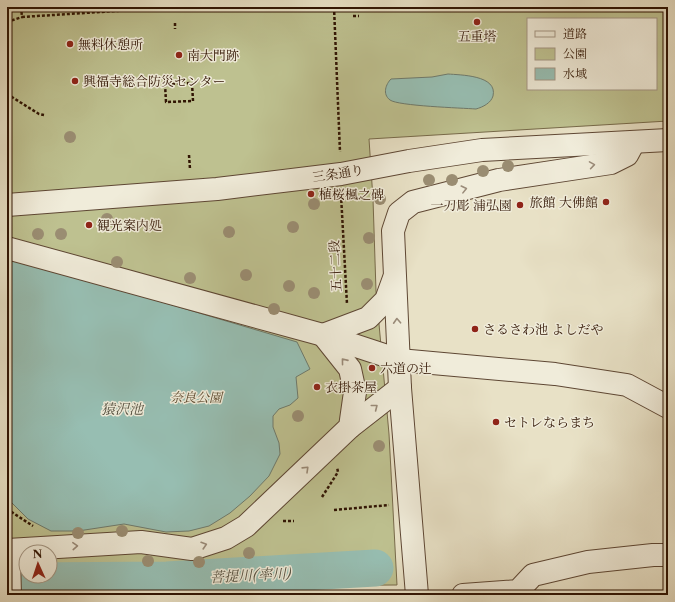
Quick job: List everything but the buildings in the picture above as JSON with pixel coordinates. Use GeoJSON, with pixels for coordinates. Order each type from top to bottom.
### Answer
{"type":"FeatureCollection","features":[{"type":"Feature","properties":{"kind":"street","name":"三条通り"},"geometry":{"type":"LineString","coordinates":[[7,204],[217,189],[340,174],[409,161],[482,150],[668,140]]}},
{"type":"Feature","properties":{"kind":"street"},"geometry":{"type":"LineString","coordinates":[[417,595],[400,388],[393,231],[399,213],[413,202],[499,180],[611,162],[627,155],[634,142]]}},
{"type":"Feature","properties":{"kind":"street"},"geometry":{"type":"LineString","coordinates":[[7,248],[323,335],[399,360],[555,374],[628,386],[668,407]]}},
{"type":"Feature","properties":{"kind":"street"},"geometry":{"type":"LineString","coordinates":[[323,335],[368,318],[386,300],[395,275]]}},
{"type":"Feature","properties":{"kind":"street"},"geometry":{"type":"LineString","coordinates":[[323,335],[350,369],[355,392],[350,427]]}},
{"type":"Feature","properties":{"kind":"street"},"geometry":{"type":"LineString","coordinates":[[10,592],[8,552],[141,542],[192,549],[226,538],[246,526],[350,427],[400,388]]}},
{"type":"Feature","properties":{"kind":"street"},"geometry":{"type":"LineString","coordinates":[[463,595],[518,591],[533,575],[588,562],[654,555],[668,555]]}},
{"type":"Feature","properties":{"kind":"path"},"geometry":{"type":"LineString","coordinates":[[22,7],[22,17]]}},
{"type":"Feature","properties":{"kind":"path"},"geometry":{"type":"LineString","coordinates":[[7,22],[22,17],[178,7]]}},
{"type":"Feature","properties":{"kind":"path"},"geometry":{"type":"LineString","coordinates":[[334,7],[340,152]]}},
{"type":"Feature","properties":{"kind":"path"},"geometry":{"type":"LineString","coordinates":[[353,16],[359,16]]}},
{"type":"Feature","properties":{"kind":"path"},"geometry":{"type":"LineString","coordinates":[[175,23],[175,29]]}},
{"type":"Feature","properties":{"kind":"path"},"geometry":{"type":"LineString","coordinates":[[192,83],[193,101],[166,102],[165,84],[192,83]]}},
{"type":"Feature","properties":{"kind":"path"},"geometry":{"type":"LineString","coordinates":[[7,94],[39,114],[44,114]]}},
{"type":"Feature","properties":{"kind":"path"},"geometry":{"type":"LineString","coordinates":[[189,155],[191,176]]}},
{"type":"Feature","properties":{"kind":"path","name":"五十二段"},"geometry":{"type":"LineString","coordinates":[[341,205],[348,326]]}},
{"type":"Feature","properties":{"kind":"path"},"geometry":{"type":"LineString","coordinates":[[322,498],[338,472],[337,466]]}},
{"type":"Feature","properties":{"kind":"path"},"geometry":{"type":"LineString","coordinates":[[334,510],[410,504]]}},
{"type":"Feature","properties":{"kind":"path"},"geometry":{"type":"LineString","coordinates":[[7,509],[39,529]]}},
{"type":"Feature","properties":{"kind":"green space","name":"奈良公園"},"geometry":{"type":"Polygon","coordinates":[[[7,7],[668,7],[668,121],[369,139],[373,199],[376,291],[389,434],[397,585],[16,587],[7,584],[7,7]]]}},
{"type":"Feature","properties":{"kind":"water"},"geometry":{"type":"Polygon","coordinates":[[[448,74],[469,76],[484,80],[490,84],[493,89],[492,98],[486,104],[476,109],[405,104],[390,100],[385,92],[386,86],[391,79],[432,77],[448,74]]]}},
{"type":"Feature","properties":{"kind":"water","name":"猿沢池"},"geometry":{"type":"Polygon","coordinates":[[[7,256],[297,342],[310,369],[296,377],[298,398],[290,405],[279,409],[273,416],[273,427],[279,443],[280,454],[269,476],[250,496],[230,513],[209,526],[189,531],[166,532],[124,524],[78,531],[51,531],[28,519],[7,498],[7,256]]]}},
{"type":"Feature","properties":{"kind":"waterway","name":"菩提川(率川)"},"geometry":{"type":"LineString","coordinates":[[7,578],[25,581],[167,580],[375,568]]}},
{"type":"Feature","properties":{"kind":"place","name":"五重塔"},"geometry":{"type":"Point","coordinates":[477,22]}},
{"type":"Feature","properties":{"kind":"place","name":"無料休憩所"},"geometry":{"type":"Point","coordinates":[70,44]}},
{"type":"Feature","properties":{"kind":"place","name":"南大門跡"},"geometry":{"type":"Point","coordinates":[179,55]}},
{"type":"Feature","properties":{"kind":"place","name":"興福寺総合防災センター"},"geometry":{"type":"Point","coordinates":[75,81]}},
{"type":"Feature","properties":{"kind":"place","name":"植桜楓之碑"},"geometry":{"type":"Point","coordinates":[311,194]}},
{"type":"Feature","properties":{"kind":"place","name":"旅館 大佛館"},"geometry":{"type":"Point","coordinates":[606,202]}},
{"type":"Feature","properties":{"kind":"place","name":"一刀彫 浦弘園"},"geometry":{"type":"Point","coordinates":[520,205]}},
{"type":"Feature","properties":{"kind":"place","name":"観光案内処"},"geometry":{"type":"Point","coordinates":[89,225]}},
{"type":"Feature","properties":{"kind":"place","name":"さるさわ池 よしだや"},"geometry":{"type":"Point","coordinates":[475,329]}},
{"type":"Feature","properties":{"kind":"place","name":"六道の辻"},"geometry":{"type":"Point","coordinates":[372,368]}},
{"type":"Feature","properties":{"kind":"place","name":"衣掛茶屋"},"geometry":{"type":"Point","coordinates":[317,387]}},
{"type":"Feature","properties":{"kind":"place","name":"セトレならまち"},"geometry":{"type":"Point","coordinates":[496,422]}}]}
